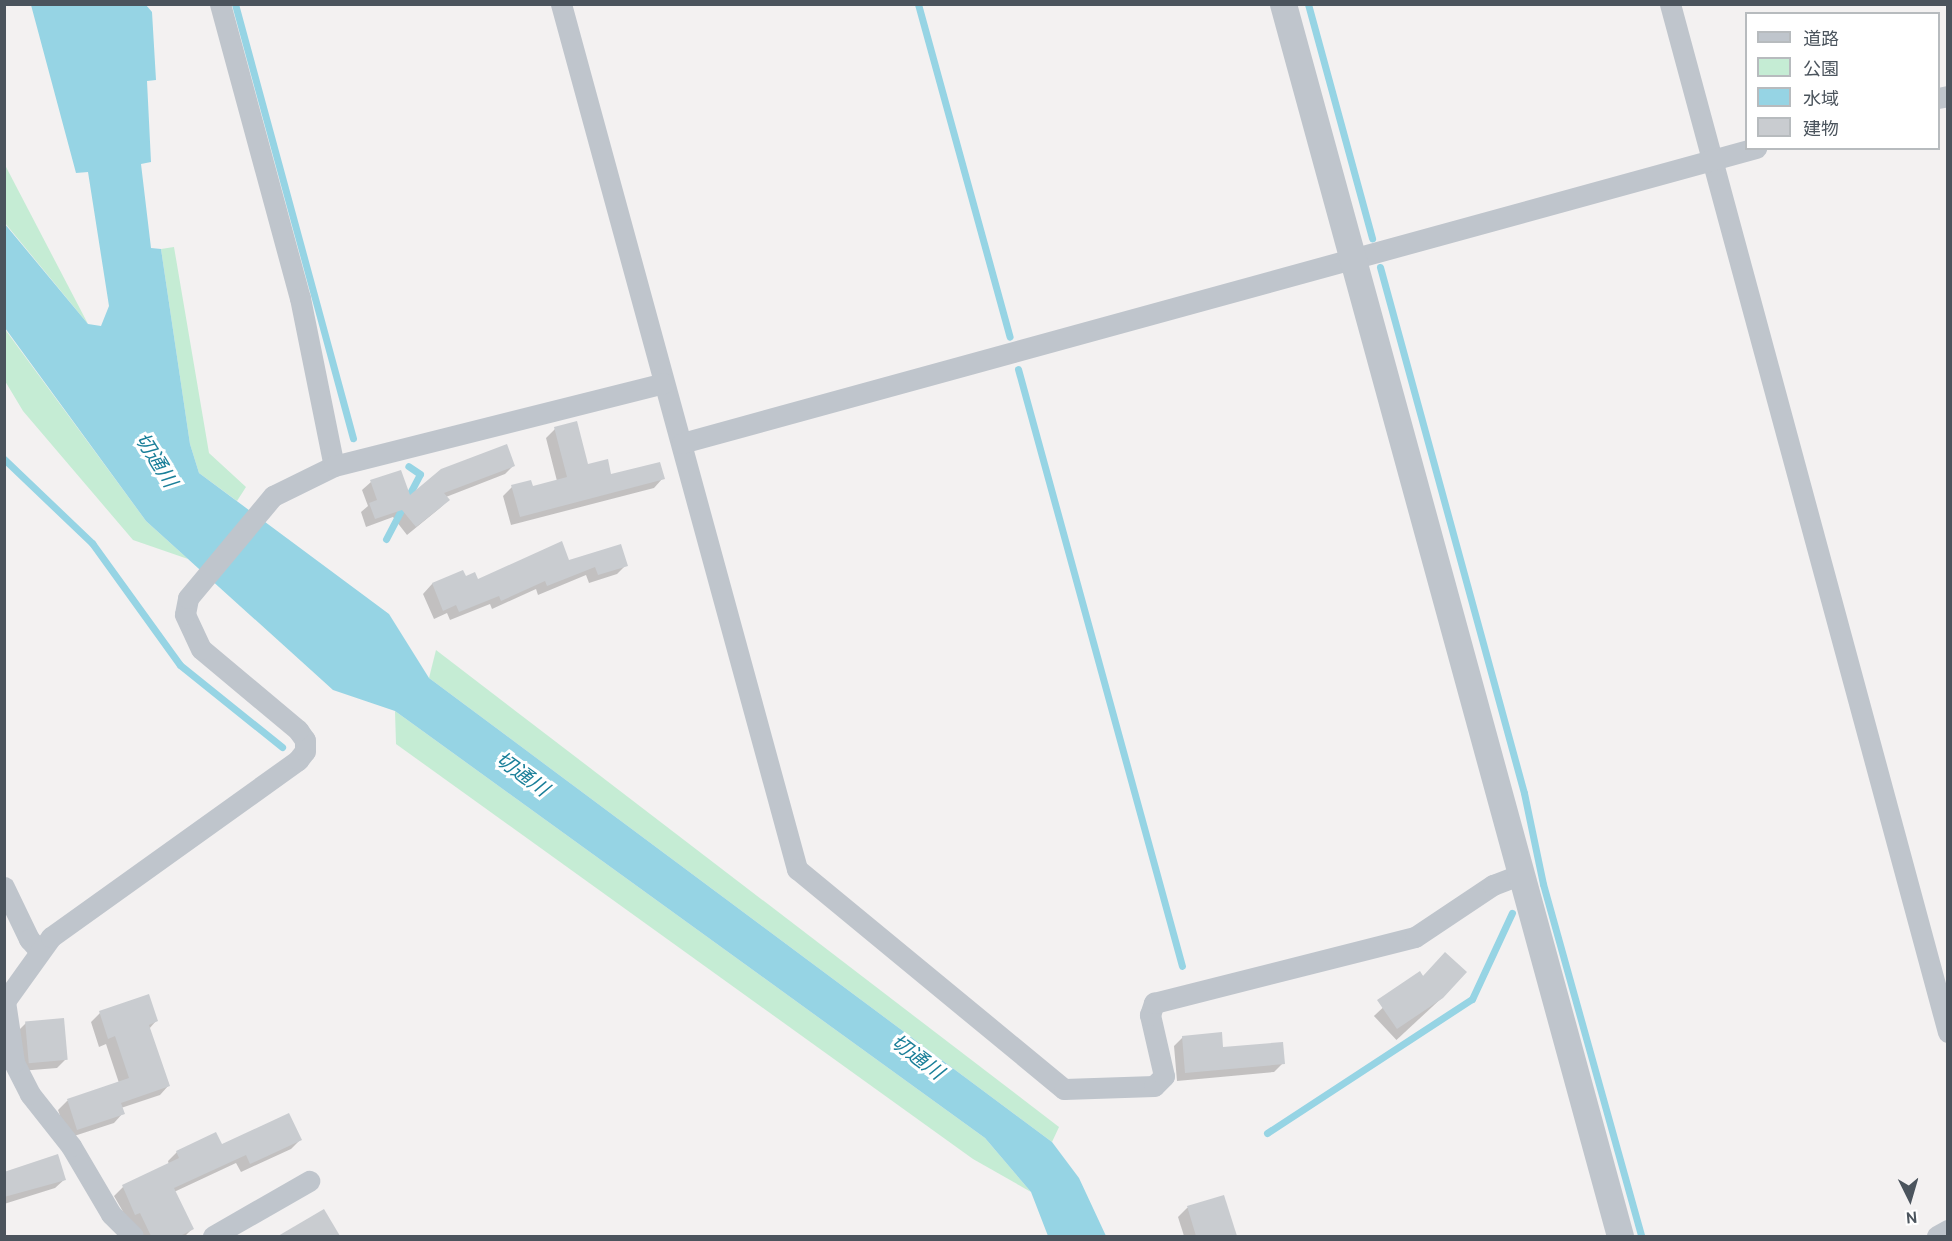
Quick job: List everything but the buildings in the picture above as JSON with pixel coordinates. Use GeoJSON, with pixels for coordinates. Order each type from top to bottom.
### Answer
{"type":"FeatureCollection","features":[{"type":"Feature","properties":{"kind":"street"},"geometry":{"type":"LineString","coordinates":[[220,4],[300,298],[334,466]]}},
{"type":"Feature","properties":{"kind":"street"},"geometry":{"type":"LineString","coordinates":[[561,4],[797,869],[1064,1089],[1154,1086],[1164,1076],[1150,1015],[1154,1003],[1415,937],[1493,885],[1521,874]]}},
{"type":"Feature","properties":{"kind":"street"},"geometry":{"type":"LineString","coordinates":[[1283,4],[1620,1236]]}},
{"type":"Feature","properties":{"kind":"street"},"geometry":{"type":"LineString","coordinates":[[1671,4],[1947,1032]]}},
{"type":"Feature","properties":{"kind":"street"},"geometry":{"type":"LineString","coordinates":[[682,443],[1749,150]]}},
{"type":"Feature","properties":{"kind":"street"},"geometry":{"type":"LineString","coordinates":[[133,1236],[111,1214],[71,1146],[30,1094],[14,1062],[5,1001],[32,966],[38,950],[87,910],[298,760],[305,751],[306,740],[298,730],[201,649],[185,614],[188,598],[273,496],[334,466],[375,452],[664,383]]}},
{"type":"Feature","properties":{"kind":"street"},"geometry":{"type":"LineString","coordinates":[[4,887],[29,939],[38,950]]}},
{"type":"Feature","properties":{"kind":"street"},"geometry":{"type":"LineString","coordinates":[[213,1236],[309,1181]]}},
{"type":"Feature","properties":{"kind":"street"},"geometry":{"type":"LineString","coordinates":[[1937,1236],[1947,1230]]}},
{"type":"Feature","properties":{"kind":"green space"},"geometry":{"type":"Polygon","coordinates":[[[5,165],[88,324],[5,223],[5,165]]]}},
{"type":"Feature","properties":{"kind":"green space"},"geometry":{"type":"Polygon","coordinates":[[[174,247],[209,453],[246,487],[237,501],[199,473],[190,444],[161,249],[174,247]]]}},
{"type":"Feature","properties":{"kind":"green space"},"geometry":{"type":"Polygon","coordinates":[[[4,328],[146,521],[188,559],[133,540],[23,411],[5,381],[4,328]]]}},
{"type":"Feature","properties":{"kind":"green space"},"geometry":{"type":"Polygon","coordinates":[[[436,650],[1059,1127],[1052,1142],[429,678],[436,650]]]}},
{"type":"Feature","properties":{"kind":"green space"},"geometry":{"type":"Polygon","coordinates":[[[395,711],[985,1138],[1031,1192],[973,1159],[396,744],[395,711]]]}},
{"type":"Feature","properties":{"kind":"water","name":"切通川"},"geometry":{"type":"Polygon","coordinates":[[[31,5],[146,5],[152,12],[156,80],[147,81],[151,162],[141,164],[151,248],[161,249],[190,444],[199,473],[389,614],[429,678],[1052,1142],[1079,1178],[1106,1236],[1048,1236],[1031,1192],[985,1138],[395,711],[333,690],[146,521],[5,328],[4,223],[88,324],[101,326],[109,306],[88,172],[76,173],[31,5]]]}},
{"type":"Feature","properties":{"kind":"waterway"},"geometry":{"type":"LineString","coordinates":[[235,4],[353,438]]}},
{"type":"Feature","properties":{"kind":"waterway"},"geometry":{"type":"LineString","coordinates":[[918,4],[1010,337]]}},
{"type":"Feature","properties":{"kind":"waterway"},"geometry":{"type":"LineString","coordinates":[[1308,4],[1372,238]]}},
{"type":"Feature","properties":{"kind":"waterway"},"geometry":{"type":"LineString","coordinates":[[1380,267],[1524,793],[1543,884],[1641,1236]]}},
{"type":"Feature","properties":{"kind":"waterway"},"geometry":{"type":"LineString","coordinates":[[1018,369],[1182,966]]}},
{"type":"Feature","properties":{"kind":"waterway"},"geometry":{"type":"LineString","coordinates":[[4,459],[92,543],[180,665],[282,747]]}},
{"type":"Feature","properties":{"kind":"waterway"},"geometry":{"type":"LineString","coordinates":[[386,539],[420,474],[408,466]]}},
{"type":"Feature","properties":{"kind":"waterway"},"geometry":{"type":"LineString","coordinates":[[1267,1133],[1472,999],[1512,913]]}}]}
